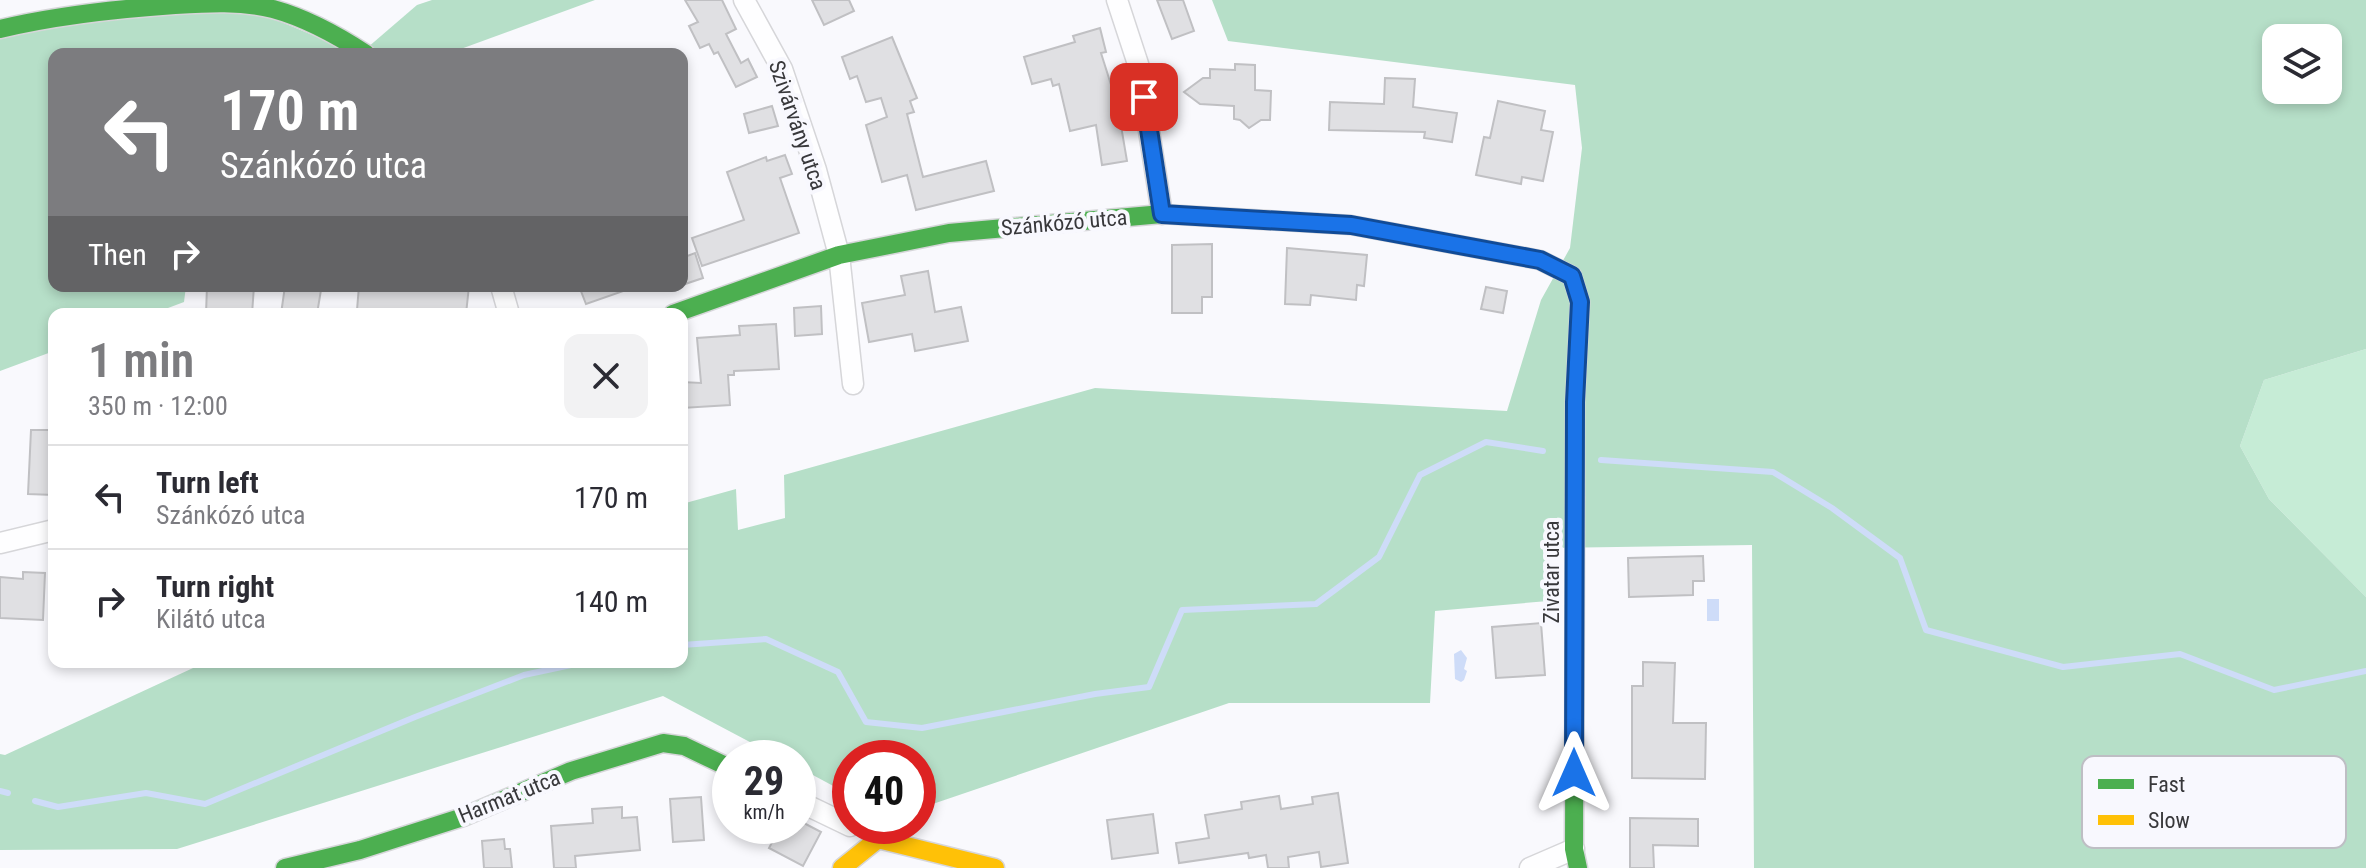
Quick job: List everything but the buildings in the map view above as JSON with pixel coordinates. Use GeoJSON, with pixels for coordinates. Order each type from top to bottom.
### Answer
{"type":"FeatureCollection","features":[{"type":"Feature","properties":{"kind":"street","name":"Szivárvány utca"},"geometry":{"type":"LineString","coordinates":[[744,0],[782,69],[816,170],[839,255]]}},
{"type":"Feature","properties":{"kind":"street"},"geometry":{"type":"LineString","coordinates":[[1117,0],[1139,67],[1162,214]]}},
{"type":"Feature","properties":{"kind":"street"},"geometry":{"type":"LineString","coordinates":[[0,29],[117,9],[236,3],[274,10],[337,35],[357,48]]}},
{"type":"Feature","properties":{"kind":"street","name":"Szánkózó utca"},"geometry":{"type":"LineString","coordinates":[[688,309],[839,255],[949,233],[1162,214],[1351,225],[1540,260],[1572,276]]}},
{"type":"Feature","properties":{"kind":"street"},"geometry":{"type":"LineString","coordinates":[[839,255],[853,384]]}},
{"type":"Feature","properties":{"kind":"street","name":"Zivatar utca"},"geometry":{"type":"LineString","coordinates":[[1572,276],[1580,302],[1575,402],[1576,858]]}},
{"type":"Feature","properties":{"kind":"street"},"geometry":{"type":"LineString","coordinates":[[0,543],[48,531]]}},
{"type":"Feature","properties":{"kind":"street","name":"Harmat utca"},"geometry":{"type":"LineString","coordinates":[[285,868],[360,850],[463,817],[571,771],[663,743],[684,746],[712,759]]}},
{"type":"Feature","properties":{"kind":"street"},"geometry":{"type":"LineString","coordinates":[[842,868],[872,844]]}},
{"type":"Feature","properties":{"kind":"street"},"geometry":{"type":"LineString","coordinates":[[898,844],[995,868]]}},
{"type":"Feature","properties":{"kind":"street"},"geometry":{"type":"LineString","coordinates":[[1530,868],[1576,858]]}},
{"type":"Feature","properties":{"kind":"green space"},"geometry":{"type":"Polygon","coordinates":[[[432,0],[595,0],[463,48],[367,48],[417,5],[432,0]]]}},
{"type":"Feature","properties":{"kind":"green space"},"geometry":{"type":"Polygon","coordinates":[[[1212,0],[2366,0],[2366,349],[2264,380],[2240,446],[2269,499],[2366,597],[2366,868],[1754,868],[1752,545],[1549,548],[1548,601],[1435,611],[1430,703],[1229,703],[936,803],[936,740],[832,740],[832,785],[816,777],[816,740],[746,740],[663,696],[177,849],[0,850],[0,754],[5,755],[193,668],[688,668],[688,502],[736,489],[738,530],[785,518],[784,475],[1095,388],[1507,411],[1541,300],[1570,248],[1582,148],[1575,85],[1228,41],[1212,0]]]}},
{"type":"Feature","properties":{"kind":"green space"},"geometry":{"type":"Polygon","coordinates":[[[236,3],[344,48],[48,48],[48,292],[185,292],[184,302],[168,308],[48,308],[48,353],[0,371],[0,29],[236,3]]]}},
{"type":"Feature","properties":{"kind":"green space"},"geometry":{"type":"Polygon","coordinates":[[[2366,349],[2366,597],[2269,499],[2240,446],[2264,380],[2366,349]]]}},
{"type":"Feature","properties":{"kind":"water"},"geometry":{"type":"Polygon","coordinates":[[[1707,599],[1719,599],[1719,621],[1707,621],[1707,599]]]}},
{"type":"Feature","properties":{"kind":"water"},"geometry":{"type":"Polygon","coordinates":[[[1461,650],[1467,658],[1464,669],[1467,671],[1461,682],[1455,679],[1454,654],[1461,650]]]}},
{"type":"Feature","properties":{"kind":"waterway"},"geometry":{"type":"LineString","coordinates":[[688,645],[766,639],[838,672],[866,722],[922,728],[1095,694],[1149,687],[1182,610],[1316,604],[1379,557],[1420,475],[1486,442],[1543,451]]}},
{"type":"Feature","properties":{"kind":"waterway"},"geometry":{"type":"LineString","coordinates":[[1601,460],[1773,472],[1832,508],[1900,558],[1926,630],[2063,667],[2180,654],[2274,690],[2366,671]]}},
{"type":"Feature","properties":{"kind":"waterway"},"geometry":{"type":"LineString","coordinates":[[35,801],[58,807],[146,793],[205,804],[415,717],[524,675],[557,668]]}},
{"type":"Feature","properties":{"kind":"waterway"},"geometry":{"type":"LineString","coordinates":[[0,791],[8,793]]}},
{"type":"Feature","properties":{"kind":"traffic: fast"},"geometry":{"type":"LineString","coordinates":[[0,29],[109,11],[187,4],[237,4],[261,6],[297,17],[356,48]]}},
{"type":"Feature","properties":{"kind":"traffic: fast"},"geometry":{"type":"LineString","coordinates":[[688,309],[839,255],[949,233],[1162,214],[1317,223]]}},
{"type":"Feature","properties":{"kind":"traffic: fast"},"geometry":{"type":"LineString","coordinates":[[1575,498],[1574,849],[1578,868]]}},
{"type":"Feature","properties":{"kind":"traffic: fast"},"geometry":{"type":"LineString","coordinates":[[285,868],[360,850],[463,817],[571,771],[663,743],[684,746],[712,759]]}},
{"type":"Feature","properties":{"kind":"traffic: slow"},"geometry":{"type":"LineString","coordinates":[[1317,223],[1351,225],[1540,260],[1572,276],[1580,302],[1575,402],[1575,498]]}},
{"type":"Feature","properties":{"kind":"traffic: slow"},"geometry":{"type":"LineString","coordinates":[[842,868],[878,839],[995,868]]}},
{"type":"Feature","properties":{"kind":"route"},"geometry":{"type":"LineString","coordinates":[[1144,97],[1162,214],[1351,225],[1540,260],[1572,276],[1580,302],[1575,402],[1574,773]]}}]}
